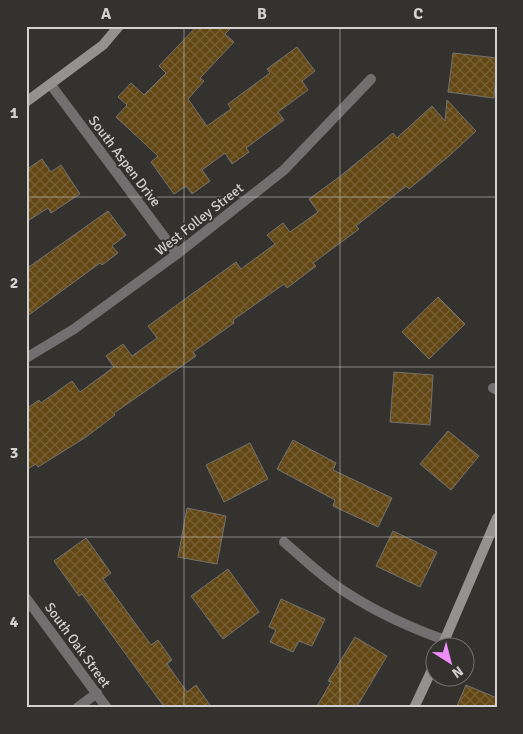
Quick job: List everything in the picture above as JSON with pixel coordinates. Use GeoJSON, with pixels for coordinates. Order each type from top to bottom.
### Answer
{"type":"FeatureCollection","features":[{"type":"Feature","properties":{"kind":"street"},"geometry":{"type":"LineString","coordinates":[[26,102],[103,44],[119,26]]}},
{"type":"Feature","properties":{"kind":"street","name":"West Folley Street"},"geometry":{"type":"LineString","coordinates":[[26,358],[74,328],[177,254],[284,170],[370,79]]}},
{"type":"Feature","properties":{"kind":"street","name":"South Aspen Drive"},"geometry":{"type":"LineString","coordinates":[[51,85],[177,254]]}},
{"type":"Feature","properties":{"kind":"street"},"geometry":{"type":"LineString","coordinates":[[447,636],[496,520]]}},
{"type":"Feature","properties":{"kind":"street"},"geometry":{"type":"LineString","coordinates":[[284,542],[346,593],[392,619],[430,636]]}},
{"type":"Feature","properties":{"kind":"street","name":"South Oak Street"},"geometry":{"type":"LineString","coordinates":[[26,598],[107,708]]}},
{"type":"Feature","properties":{"kind":"street"},"geometry":{"type":"LineString","coordinates":[[414,708],[426,682]]}},
{"type":"Feature","properties":{"kind":"street"},"geometry":{"type":"LineString","coordinates":[[77,708],[97,694]]}},
{"type":"Feature","properties":{"kind":"building"},"geometry":{"type":"Polygon","coordinates":[[[197,26],[233,26],[225,34],[234,42],[200,78],[204,81],[188,99],[207,126],[231,109],[228,104],[270,73],[267,69],[297,47],[315,71],[302,81],[308,90],[278,112],[284,120],[246,148],[249,152],[232,164],[225,153],[202,170],[210,181],[192,194],[186,186],[174,194],[151,162],[158,156],[116,117],[127,105],[118,97],[131,83],[144,95],[166,73],[159,66],[197,26]]]}},
{"type":"Feature","properties":{"kind":"building"},"geometry":{"type":"Polygon","coordinates":[[[453,53],[497,58],[494,98],[448,92],[453,53]]]}},
{"type":"Feature","properties":{"kind":"building"},"geometry":{"type":"Polygon","coordinates":[[[447,100],[476,131],[449,156],[409,189],[406,186],[356,226],[359,229],[313,263],[316,266],[287,288],[284,284],[233,320],[234,323],[193,352],[196,356],[114,413],[115,415],[86,437],[38,467],[36,464],[26,470],[26,409],[39,400],[41,403],[72,381],[80,392],[114,367],[106,356],[123,344],[132,356],[157,338],[148,326],[236,262],[241,269],[275,244],[267,235],[283,223],[290,232],[318,212],[309,199],[393,133],[397,138],[432,106],[445,121],[447,100]]]}},
{"type":"Feature","properties":{"kind":"building"},"geometry":{"type":"Polygon","coordinates":[[[42,159],[51,172],[61,165],[80,194],[51,213],[48,208],[26,222],[26,170],[42,159]]]}},
{"type":"Feature","properties":{"kind":"building"},"geometry":{"type":"Polygon","coordinates":[[[108,211],[126,235],[112,246],[118,253],[102,265],[100,263],[26,317],[26,269],[108,211]]]}},
{"type":"Feature","properties":{"kind":"building"},"geometry":{"type":"Polygon","coordinates":[[[438,297],[465,324],[429,359],[402,332],[438,297]]]}},
{"type":"Feature","properties":{"kind":"building"},"geometry":{"type":"Polygon","coordinates":[[[394,372],[433,375],[430,425],[390,422],[394,372]]]}},
{"type":"Feature","properties":{"kind":"building"},"geometry":{"type":"Polygon","coordinates":[[[448,431],[479,456],[451,490],[420,464],[448,431]]]}},
{"type":"Feature","properties":{"kind":"building"},"geometry":{"type":"Polygon","coordinates":[[[293,440],[336,463],[333,470],[392,498],[378,527],[333,506],[335,500],[277,469],[293,440]]]}},
{"type":"Feature","properties":{"kind":"building"},"geometry":{"type":"Polygon","coordinates":[[[250,443],[268,479],[224,502],[206,465],[250,443]]]}},
{"type":"Feature","properties":{"kind":"building"},"geometry":{"type":"Polygon","coordinates":[[[187,508],[226,516],[217,564],[178,557],[187,508]]]}},
{"type":"Feature","properties":{"kind":"building"},"geometry":{"type":"Polygon","coordinates":[[[393,531],[437,552],[420,587],[376,566],[393,531]]]}},
{"type":"Feature","properties":{"kind":"building"},"geometry":{"type":"Polygon","coordinates":[[[86,538],[111,573],[103,579],[151,645],[158,640],[172,660],[167,664],[187,692],[196,685],[212,708],[165,708],[82,594],[79,596],[54,561],[86,538]]]}},
{"type":"Feature","properties":{"kind":"building"},"geometry":{"type":"Polygon","coordinates":[[[228,569],[259,612],[223,639],[191,596],[228,569]]]}},
{"type":"Feature","properties":{"kind":"building"},"geometry":{"type":"Polygon","coordinates":[[[281,599],[325,619],[312,646],[299,641],[293,652],[270,642],[276,630],[269,627],[281,599]]]}},
{"type":"Feature","properties":{"kind":"building"},"geometry":{"type":"Polygon","coordinates":[[[355,637],[387,656],[356,708],[316,708],[331,682],[328,681],[355,637]]]}},
{"type":"Feature","properties":{"kind":"building"},"geometry":{"type":"Polygon","coordinates":[[[466,686],[497,698],[497,708],[456,708],[466,686]]]}}]}
